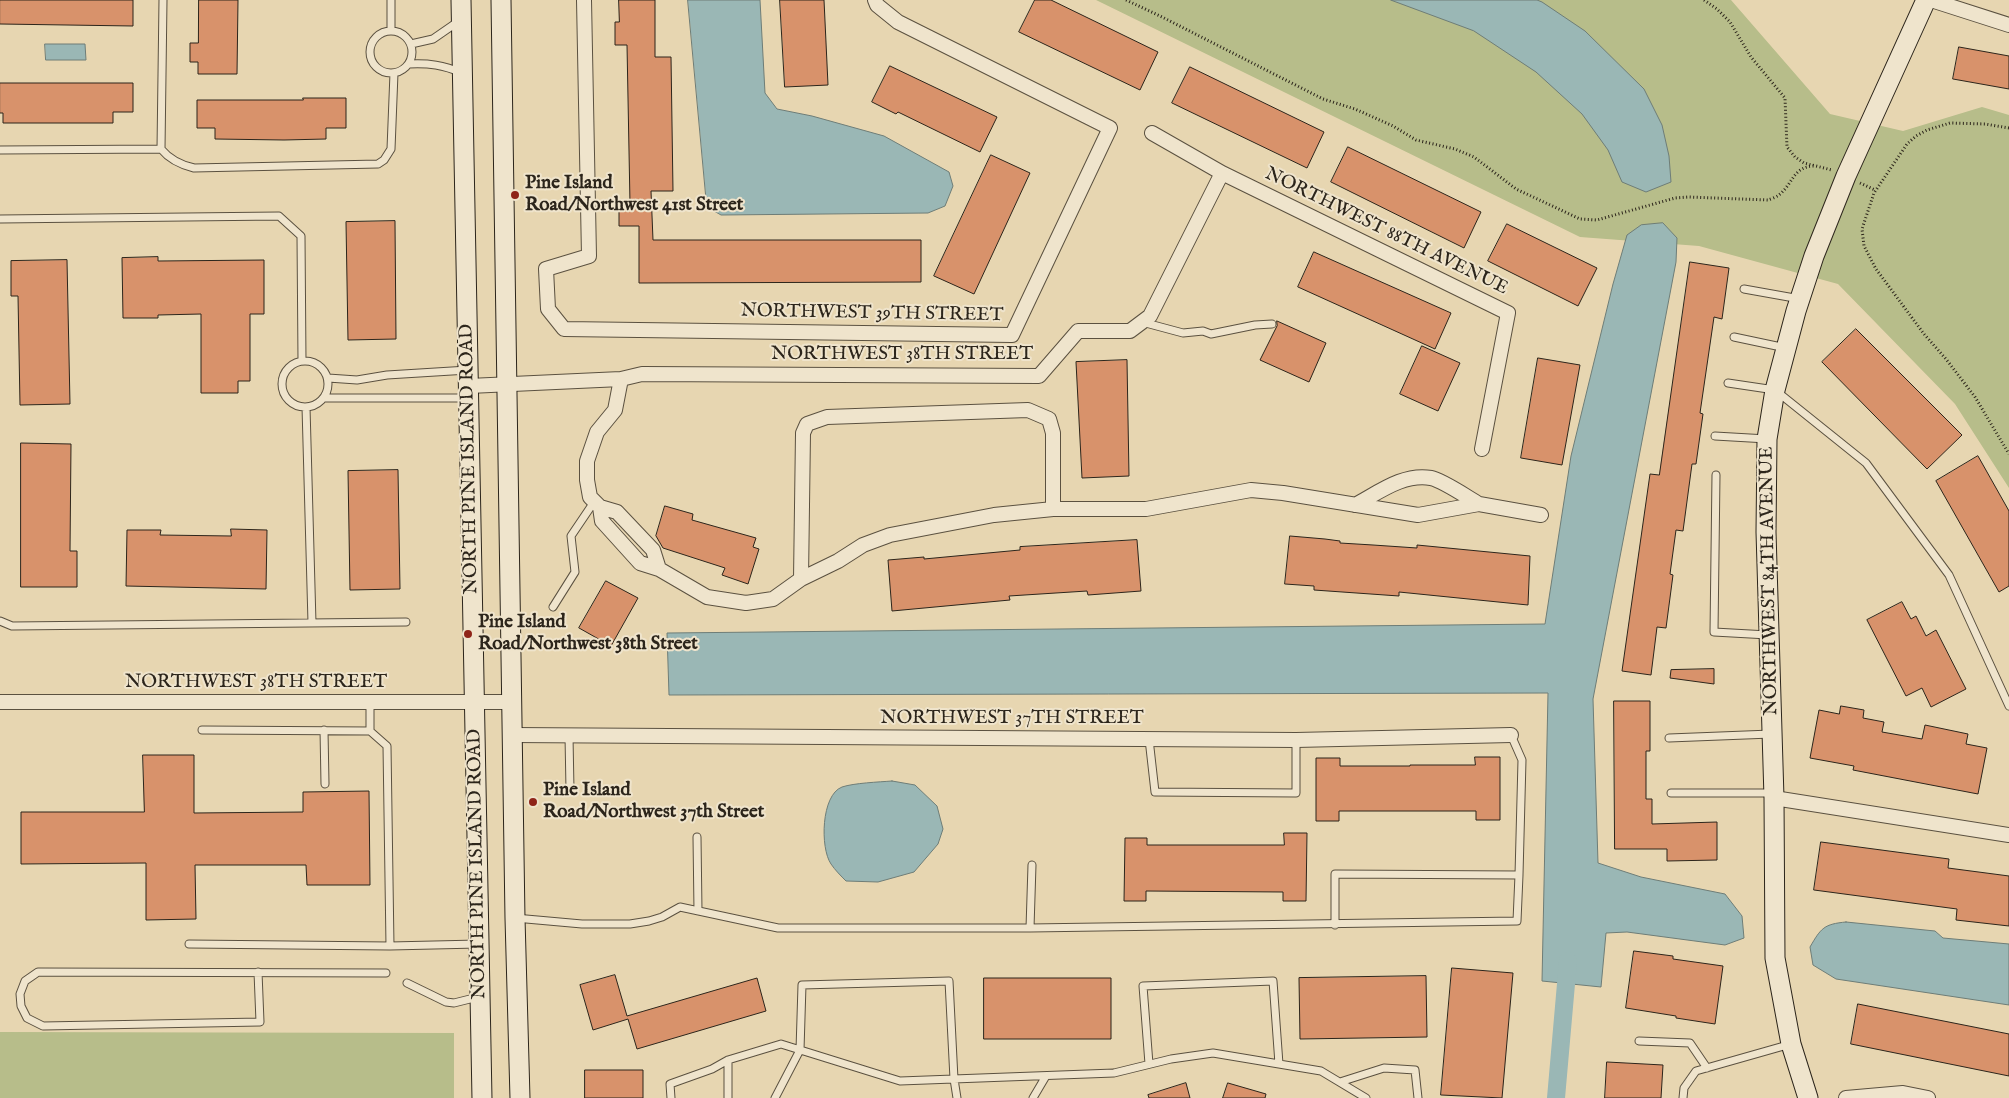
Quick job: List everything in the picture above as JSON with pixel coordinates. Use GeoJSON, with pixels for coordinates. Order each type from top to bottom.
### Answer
{"type":"FeatureCollection","features":[{"type":"Feature","properties":{"kind":"main road","name":"NORTH PINE ISLAND ROAD"},"geometry":{"type":"LineString","coordinates":[[461,0],[482,1098]]}},
{"type":"Feature","properties":{"kind":"main road","name":"NORTH PINE ISLAND ROAD"},"geometry":{"type":"LineString","coordinates":[[500,0],[515,918],[520,1098]]}},
{"type":"Feature","properties":{"kind":"main road","name":"NORTHWEST 84TH AVENUE"},"geometry":{"type":"LineString","coordinates":[[1808,1098],[1791,1044],[1775,958],[1774,796],[1766,532],[1768,439],[1775,390],[1800,299],[1846,176],[1926,0]]}},
{"type":"Feature","properties":{"kind":"street","name":"NORTHWEST 39TH STREET"},"geometry":{"type":"LineString","coordinates":[[584,0],[589,256],[546,269],[548,309],[564,329],[1012,335],[1110,128],[898,22],[877,5],[875,0]]}},
{"type":"Feature","properties":{"kind":"street"},"geometry":{"type":"LineString","coordinates":[[1931,0],[2009,25]]}},
{"type":"Feature","properties":{"kind":"street","name":"NORTHWEST 88TH AVENUE"},"geometry":{"type":"LineString","coordinates":[[1152,133],[1222,173],[1508,313],[1482,449]]}},
{"type":"Feature","properties":{"kind":"street"},"geometry":{"type":"LineString","coordinates":[[1142,322],[1150,316],[1222,173]]}},
{"type":"Feature","properties":{"kind":"street","name":"NORTHWEST 38TH STREET"},"geometry":{"type":"LineString","coordinates":[[469,385],[620,379],[642,374],[1039,376],[1078,331],[1130,331],[1142,322]]}},
{"type":"Feature","properties":{"kind":"street"},"geometry":{"type":"LineString","coordinates":[[620,379],[615,410],[597,432],[588,461],[587,480],[590,497],[597,504],[617,512],[653,550],[659,569],[707,597],[746,603],[773,599],[801,579],[838,561],[864,545],[890,535],[994,515],[1053,509],[1146,508],[1251,490],[1283,492],[1418,515],[1478,504]]}},
{"type":"Feature","properties":{"kind":"street"},"geometry":{"type":"LineString","coordinates":[[801,579],[802,433],[808,424],[827,417],[1028,410],[1049,419],[1053,433],[1053,509]]}},
{"type":"Feature","properties":{"kind":"street"},"geometry":{"type":"LineString","coordinates":[[1355,505],[1395,483],[1412,477],[1432,478],[1478,504],[1541,515]]}},
{"type":"Feature","properties":{"kind":"street","name":"NORTHWEST 38TH STREET"},"geometry":{"type":"LineString","coordinates":[[0,702],[512,702]]}},
{"type":"Feature","properties":{"kind":"street","name":"NORTHWEST 37TH STREET"},"geometry":{"type":"LineString","coordinates":[[512,735],[1296,740],[1511,735]]}},
{"type":"Feature","properties":{"kind":"street"},"geometry":{"type":"LineString","coordinates":[[1774,796],[2009,836]]}},
{"type":"Feature","properties":{"kind":"street"},"geometry":{"type":"LineString","coordinates":[[1846,1098],[1903,1093],[1928,1098]]}},
{"type":"Feature","properties":{"kind":"lane"},"geometry":{"type":"LineString","coordinates":[[161,149],[163,0]]}},
{"type":"Feature","properties":{"kind":"lane"},"geometry":{"type":"LineString","coordinates":[[392,0],[392,31]]}},
{"type":"Feature","properties":{"kind":"lane"},"geometry":{"type":"LineString","coordinates":[[411,44],[433,39],[462,19]]}},
{"type":"Feature","properties":{"kind":"lane"},"geometry":{"type":"LineString","coordinates":[[383,32],[400,32],[407,37],[411,44],[413,52],[409,64],[399,72],[383,72],[371,60],[371,44],[383,32]]}},
{"type":"Feature","properties":{"kind":"lane"},"geometry":{"type":"LineString","coordinates":[[409,64],[431,63],[444,65],[462,73]]}},
{"type":"Feature","properties":{"kind":"lane"},"geometry":{"type":"LineString","coordinates":[[0,150],[161,149],[175,162],[194,168],[378,164],[384,160],[391,149],[394,73]]}},
{"type":"Feature","properties":{"kind":"lane"},"geometry":{"type":"LineString","coordinates":[[0,219],[279,216],[301,236],[302,361]]}},
{"type":"Feature","properties":{"kind":"lane"},"geometry":{"type":"LineString","coordinates":[[1744,289],[1800,299]]}},
{"type":"Feature","properties":{"kind":"lane"},"geometry":{"type":"LineString","coordinates":[[1142,322],[1183,333],[1203,331],[1211,334],[1256,325],[1272,324]]}},
{"type":"Feature","properties":{"kind":"lane"},"geometry":{"type":"LineString","coordinates":[[1734,338],[1786,348]]}},
{"type":"Feature","properties":{"kind":"lane"},"geometry":{"type":"LineString","coordinates":[[324,398],[329,385],[328,378],[326,372],[316,363],[302,361],[288,368],[282,383],[286,398],[292,403],[306,407],[313,406],[324,398],[469,385]]}},
{"type":"Feature","properties":{"kind":"lane"},"geometry":{"type":"LineString","coordinates":[[328,378],[357,380],[387,375],[469,385]]}},
{"type":"Feature","properties":{"kind":"lane"},"geometry":{"type":"LineString","coordinates":[[1728,383],[1775,390],[1866,463],[1949,575],[2009,706]]}},
{"type":"Feature","properties":{"kind":"lane"},"geometry":{"type":"LineString","coordinates":[[306,407],[312,623]]}},
{"type":"Feature","properties":{"kind":"lane"},"geometry":{"type":"LineString","coordinates":[[1714,436],[1768,439]]}},
{"type":"Feature","properties":{"kind":"lane"},"geometry":{"type":"LineString","coordinates":[[1716,475],[1714,632],[1768,635]]}},
{"type":"Feature","properties":{"kind":"lane"},"geometry":{"type":"LineString","coordinates":[[553,607],[575,572],[571,536],[597,504]]}},
{"type":"Feature","properties":{"kind":"lane"},"geometry":{"type":"LineString","coordinates":[[0,621],[12,626],[406,622]]}},
{"type":"Feature","properties":{"kind":"lane"},"geometry":{"type":"LineString","coordinates":[[370,702],[370,731]]}},
{"type":"Feature","properties":{"kind":"lane"},"geometry":{"type":"LineString","coordinates":[[202,730],[370,731],[387,746],[390,946]]}},
{"type":"Feature","properties":{"kind":"lane"},"geometry":{"type":"LineString","coordinates":[[324,730],[325,784]]}},
{"type":"Feature","properties":{"kind":"lane"},"geometry":{"type":"LineString","coordinates":[[1669,738],[1772,734]]}},
{"type":"Feature","properties":{"kind":"lane"},"geometry":{"type":"LineString","coordinates":[[515,918],[582,924],[630,924],[649,922],[680,907],[778,928],[1030,928],[1517,922],[1522,760],[1511,735]]}},
{"type":"Feature","properties":{"kind":"lane"},"geometry":{"type":"LineString","coordinates":[[569,736],[570,790]]}},
{"type":"Feature","properties":{"kind":"lane"},"geometry":{"type":"LineString","coordinates":[[1149,739],[1155,792],[1287,793],[1296,793],[1296,740]]}},
{"type":"Feature","properties":{"kind":"lane"},"geometry":{"type":"LineString","coordinates":[[1671,793],[1774,796]]}},
{"type":"Feature","properties":{"kind":"lane"},"geometry":{"type":"LineString","coordinates":[[698,837],[698,911]]}},
{"type":"Feature","properties":{"kind":"lane"},"geometry":{"type":"LineString","coordinates":[[1030,928],[1032,865]]}},
{"type":"Feature","properties":{"kind":"lane"},"geometry":{"type":"LineString","coordinates":[[1335,925],[1335,874],[1519,874]]}},
{"type":"Feature","properties":{"kind":"lane"},"geometry":{"type":"LineString","coordinates":[[189,944],[390,946],[478,944]]}},
{"type":"Feature","properties":{"kind":"lane"},"geometry":{"type":"LineString","coordinates":[[258,972],[260,1022],[43,1026],[27,1018],[21,1006],[20,994],[25,981],[38,972],[258,972],[386,973]]}},
{"type":"Feature","properties":{"kind":"lane"},"geometry":{"type":"LineString","coordinates":[[775,1098],[800,1050],[802,985],[949,981],[954,1080],[957,1098]]}},
{"type":"Feature","properties":{"kind":"lane"},"geometry":{"type":"LineString","coordinates":[[1149,1064],[1143,986],[1273,981],[1279,1064]]}},
{"type":"Feature","properties":{"kind":"lane"},"geometry":{"type":"LineString","coordinates":[[407,983],[446,1002],[454,1003],[480,996]]}},
{"type":"Feature","properties":{"kind":"lane"},"geometry":{"type":"LineString","coordinates":[[1639,1040],[1690,1043],[1707,1068]]}},
{"type":"Feature","properties":{"kind":"lane"},"geometry":{"type":"LineString","coordinates":[[670,1098],[670,1084],[712,1069],[728,1060],[781,1044],[900,1082],[1114,1073],[1149,1064],[1213,1052],[1321,1071],[1366,1098]]}},
{"type":"Feature","properties":{"kind":"lane"},"geometry":{"type":"LineString","coordinates":[[1683,1098],[1684,1088],[1696,1071],[1791,1044]]}},
{"type":"Feature","properties":{"kind":"lane"},"geometry":{"type":"LineString","coordinates":[[728,1060],[728,1098]]}},
{"type":"Feature","properties":{"kind":"lane"},"geometry":{"type":"LineString","coordinates":[[1340,1082],[1384,1068],[1415,1070],[1418,1098]]}},
{"type":"Feature","properties":{"kind":"lane"},"geometry":{"type":"LineString","coordinates":[[1033,1098],[1046,1076]]}},
{"type":"Feature","properties":{"kind":"path"},"geometry":{"type":"LineString","coordinates":[[1126,0],[1323,99],[1355,109],[1393,126],[1416,140],[1455,149],[1474,158],[1516,189],[1580,219],[1597,220],[1675,198],[1768,200],[1779,195],[1796,173],[1807,166],[1815,166]]}},
{"type":"Feature","properties":{"kind":"path"},"geometry":{"type":"LineString","coordinates":[[1704,0],[1717,9],[1730,22],[1752,57],[1785,98],[1787,147],[1795,158],[1832,170]]}},
{"type":"Feature","properties":{"kind":"path"},"geometry":{"type":"LineString","coordinates":[[2009,128],[1985,124],[1950,123],[1927,130],[1916,136],[1907,144],[1874,193],[1862,229],[1864,246],[1876,269],[1924,334],[1975,397],[2009,454]]}},
{"type":"Feature","properties":{"kind":"green space"},"geometry":{"type":"Polygon","coordinates":[[[1096,0],[1731,0],[1830,114],[1903,131],[1982,107],[2009,115],[2009,488],[1955,404],[1838,284],[1699,246],[1580,237],[1096,0]]]}},
{"type":"Feature","properties":{"kind":"green space"},"geometry":{"type":"Polygon","coordinates":[[[0,1032],[454,1033],[454,1098],[0,1098],[0,1032]]]}},
{"type":"Feature","properties":{"kind":"water"},"geometry":{"type":"Polygon","coordinates":[[[688,0],[760,0],[765,93],[777,109],[812,116],[884,136],[949,172],[953,186],[945,206],[928,213],[721,215],[707,207],[688,0]]]}},
{"type":"Feature","properties":{"kind":"water"},"geometry":{"type":"Polygon","coordinates":[[[1391,0],[1537,0],[1542,2],[1585,31],[1644,89],[1662,125],[1669,156],[1671,182],[1646,192],[1622,182],[1608,150],[1582,114],[1536,72],[1474,31],[1391,0]]]}},
{"type":"Feature","properties":{"kind":"water"},"geometry":{"type":"Polygon","coordinates":[[[45,44],[85,44],[86,60],[46,60],[45,44]]]}},
{"type":"Feature","properties":{"kind":"water"},"geometry":{"type":"Polygon","coordinates":[[[1663,223],[1677,238],[1676,262],[1593,699],[1598,863],[1641,877],[1725,894],[1742,916],[1744,938],[1725,945],[1627,932],[1606,933],[1601,987],[1542,981],[1548,693],[669,695],[667,633],[1545,624],[1571,456],[1613,284],[1627,235],[1641,225],[1663,223]]]}},
{"type":"Feature","properties":{"kind":"water"},"geometry":{"type":"Polygon","coordinates":[[[892,781],[915,785],[937,806],[943,829],[938,844],[914,872],[878,882],[846,881],[831,864],[825,846],[824,822],[830,800],[835,792],[842,787],[892,781]]]}},
{"type":"Feature","properties":{"kind":"water"},"geometry":{"type":"Polygon","coordinates":[[[1846,922],[1935,931],[1943,938],[2009,944],[2009,1005],[1836,979],[1813,965],[1810,947],[1824,928],[1846,922]]]}},
{"type":"Feature","properties":{"kind":"building"},"geometry":{"type":"Polygon","coordinates":[[[0,0],[133,0],[133,26],[0,24],[0,0]]]}},
{"type":"Feature","properties":{"kind":"building"},"geometry":{"type":"Polygon","coordinates":[[[199,0],[238,0],[237,74],[198,74],[198,62],[190,62],[190,43],[198,43],[199,0]]]}},
{"type":"Feature","properties":{"kind":"building"},"geometry":{"type":"Polygon","coordinates":[[[619,0],[655,0],[655,57],[671,57],[673,191],[651,191],[653,240],[921,240],[921,282],[639,283],[639,226],[619,226],[619,205],[630,204],[627,45],[615,45],[615,22],[619,22],[619,0]]]}},
{"type":"Feature","properties":{"kind":"building"},"geometry":{"type":"Polygon","coordinates":[[[780,0],[824,0],[828,85],[785,87],[780,0]]]}},
{"type":"Feature","properties":{"kind":"building"},"geometry":{"type":"Polygon","coordinates":[[[1035,0],[1051,0],[1158,52],[1140,90],[1019,32],[1035,0]]]}},
{"type":"Feature","properties":{"kind":"building"},"geometry":{"type":"Polygon","coordinates":[[[1959,47],[2009,56],[2009,89],[1953,79],[1959,47]]]}},
{"type":"Feature","properties":{"kind":"building"},"geometry":{"type":"Polygon","coordinates":[[[890,66],[997,117],[980,152],[898,112],[896,114],[872,102],[890,66]]]}},
{"type":"Feature","properties":{"kind":"building"},"geometry":{"type":"Polygon","coordinates":[[[1190,67],[1324,132],[1307,168],[1172,103],[1190,67]]]}},
{"type":"Feature","properties":{"kind":"building"},"geometry":{"type":"Polygon","coordinates":[[[0,83],[133,83],[133,112],[113,112],[113,123],[3,123],[3,113],[0,113],[0,83]]]}},
{"type":"Feature","properties":{"kind":"building"},"geometry":{"type":"Polygon","coordinates":[[[303,98],[346,98],[346,128],[326,128],[326,139],[284,140],[215,139],[215,128],[197,128],[197,100],[303,100],[303,98]]]}},
{"type":"Feature","properties":{"kind":"building"},"geometry":{"type":"Polygon","coordinates":[[[1348,147],[1481,212],[1464,248],[1331,182],[1348,147]]]}},
{"type":"Feature","properties":{"kind":"building"},"geometry":{"type":"Polygon","coordinates":[[[991,155],[1030,173],[974,294],[934,276],[991,155]]]}},
{"type":"Feature","properties":{"kind":"building"},"geometry":{"type":"Polygon","coordinates":[[[395,221],[396,339],[348,340],[346,222],[395,221]]]}},
{"type":"Feature","properties":{"kind":"building"},"geometry":{"type":"Polygon","coordinates":[[[1507,224],[1597,268],[1578,306],[1488,261],[1507,224]]]}},
{"type":"Feature","properties":{"kind":"building"},"geometry":{"type":"Polygon","coordinates":[[[1314,252],[1451,313],[1435,349],[1298,287],[1314,252]]]}},
{"type":"Feature","properties":{"kind":"building"},"geometry":{"type":"Polygon","coordinates":[[[158,257],[158,261],[264,260],[264,314],[250,314],[250,381],[238,381],[238,393],[201,393],[201,314],[158,315],[158,318],[123,318],[122,258],[158,257]]]}},
{"type":"Feature","properties":{"kind":"building"},"geometry":{"type":"Polygon","coordinates":[[[67,260],[70,404],[20,405],[18,296],[11,296],[11,261],[67,260]]]}},
{"type":"Feature","properties":{"kind":"building"},"geometry":{"type":"Polygon","coordinates":[[[1690,262],[1729,268],[1722,319],[1714,317],[1700,413],[1703,414],[1696,464],[1692,464],[1683,531],[1676,530],[1670,574],[1673,575],[1666,628],[1657,627],[1651,675],[1622,671],[1650,474],[1659,475],[1690,262]]]}},
{"type":"Feature","properties":{"kind":"building"},"geometry":{"type":"Polygon","coordinates":[[[1277,321],[1326,343],[1309,382],[1260,360],[1277,326],[1277,321]]]}},
{"type":"Feature","properties":{"kind":"building"},"geometry":{"type":"Polygon","coordinates":[[[1856,329],[1962,435],[1927,469],[1822,362],[1856,329]]]}},
{"type":"Feature","properties":{"kind":"building"},"geometry":{"type":"Polygon","coordinates":[[[1422,346],[1460,363],[1438,411],[1400,394],[1422,346]]]}},
{"type":"Feature","properties":{"kind":"building"},"geometry":{"type":"Polygon","coordinates":[[[1538,358],[1580,365],[1562,465],[1521,458],[1538,358]]]}},
{"type":"Feature","properties":{"kind":"building"},"geometry":{"type":"Polygon","coordinates":[[[1127,360],[1129,476],[1082,478],[1076,362],[1127,360]]]}},
{"type":"Feature","properties":{"kind":"building"},"geometry":{"type":"Polygon","coordinates":[[[21,443],[71,444],[70,551],[77,551],[77,587],[21,587],[21,443]]]}},
{"type":"Feature","properties":{"kind":"building"},"geometry":{"type":"Polygon","coordinates":[[[1978,456],[2009,511],[2009,586],[1999,592],[1936,481],[1978,456]]]}},
{"type":"Feature","properties":{"kind":"building"},"geometry":{"type":"Polygon","coordinates":[[[398,470],[400,589],[350,590],[348,471],[398,470]]]}},
{"type":"Feature","properties":{"kind":"building"},"geometry":{"type":"Polygon","coordinates":[[[665,506],[693,514],[692,520],[756,538],[753,547],[759,549],[748,584],[722,575],[725,568],[663,548],[656,536],[665,506]]]}},
{"type":"Feature","properties":{"kind":"building"},"geometry":{"type":"Polygon","coordinates":[[[231,529],[267,530],[266,589],[126,586],[127,530],[161,530],[160,535],[231,536],[231,529]]]}},
{"type":"Feature","properties":{"kind":"building"},"geometry":{"type":"Polygon","coordinates":[[[1290,536],[1340,541],[1340,543],[1417,548],[1417,545],[1530,556],[1528,605],[1399,592],[1399,596],[1314,590],[1314,586],[1285,584],[1290,536]]]}},
{"type":"Feature","properties":{"kind":"building"},"geometry":{"type":"Polygon","coordinates":[[[1137,540],[1141,591],[1088,595],[1087,591],[1009,596],[1010,600],[892,611],[888,560],[924,557],[924,559],[1020,550],[1020,547],[1137,540]]]}},
{"type":"Feature","properties":{"kind":"building"},"geometry":{"type":"Polygon","coordinates":[[[606,581],[638,598],[611,646],[579,628],[606,581]]]}},
{"type":"Feature","properties":{"kind":"building"},"geometry":{"type":"Polygon","coordinates":[[[1902,602],[1911,619],[1916,616],[1926,636],[1936,630],[1966,689],[1931,707],[1922,688],[1906,696],[1867,620],[1902,602]]]}},
{"type":"Feature","properties":{"kind":"building"},"geometry":{"type":"Polygon","coordinates":[[[1714,669],[1714,684],[1670,678],[1671,670],[1714,669]]]}},
{"type":"Feature","properties":{"kind":"building"},"geometry":{"type":"Polygon","coordinates":[[[1614,701],[1650,701],[1650,751],[1646,751],[1646,799],[1652,799],[1652,824],[1717,822],[1717,860],[1667,861],[1667,849],[1615,849],[1614,701]]]}},
{"type":"Feature","properties":{"kind":"building"},"geometry":{"type":"Polygon","coordinates":[[[1841,706],[1864,710],[1863,718],[1884,722],[1882,732],[1922,739],[1925,725],[1968,734],[1966,744],[1987,748],[1978,794],[1853,770],[1854,766],[1810,758],[1819,710],[1839,714],[1841,706]]]}},
{"type":"Feature","properties":{"kind":"building"},"geometry":{"type":"Polygon","coordinates":[[[143,755],[194,755],[194,813],[303,812],[303,792],[369,791],[370,885],[307,885],[306,865],[195,865],[196,919],[146,920],[146,863],[21,864],[21,812],[144,812],[143,755]]]}},
{"type":"Feature","properties":{"kind":"building"},"geometry":{"type":"Polygon","coordinates":[[[1475,757],[1500,757],[1500,820],[1476,820],[1476,811],[1339,811],[1339,821],[1316,821],[1316,758],[1340,758],[1340,766],[1410,766],[1475,765],[1475,757]]]}},
{"type":"Feature","properties":{"kind":"building"},"geometry":{"type":"Polygon","coordinates":[[[1284,833],[1307,833],[1306,901],[1283,901],[1283,892],[1146,891],[1146,901],[1124,901],[1125,838],[1147,838],[1147,845],[1284,845],[1284,833]]]}},
{"type":"Feature","properties":{"kind":"building"},"geometry":{"type":"Polygon","coordinates":[[[1821,842],[1949,859],[1948,868],[2009,876],[2009,926],[1956,920],[1957,909],[1814,890],[1821,842]]]}},
{"type":"Feature","properties":{"kind":"building"},"geometry":{"type":"Polygon","coordinates":[[[1634,951],[1673,956],[1673,959],[1723,966],[1715,1024],[1626,1008],[1634,951]]]}},
{"type":"Feature","properties":{"kind":"building"},"geometry":{"type":"Polygon","coordinates":[[[1452,968],[1513,973],[1502,1098],[1441,1095],[1452,968]]]}},
{"type":"Feature","properties":{"kind":"building"},"geometry":{"type":"Polygon","coordinates":[[[615,975],[627,1016],[757,978],[766,1011],[637,1049],[628,1019],[593,1030],[580,985],[615,975]]]}},
{"type":"Feature","properties":{"kind":"building"},"geometry":{"type":"Polygon","coordinates":[[[1426,976],[1427,1037],[1300,1039],[1299,978],[1426,976]]]}},
{"type":"Feature","properties":{"kind":"building"},"geometry":{"type":"Polygon","coordinates":[[[984,978],[1111,978],[1111,1039],[984,1039],[984,978]]]}},
{"type":"Feature","properties":{"kind":"building"},"geometry":{"type":"Polygon","coordinates":[[[1858,1004],[2009,1034],[2009,1076],[1851,1044],[1858,1004]]]}},
{"type":"Feature","properties":{"kind":"building"},"geometry":{"type":"Polygon","coordinates":[[[1607,1062],[1663,1065],[1661,1098],[1605,1098],[1607,1062]]]}},
{"type":"Feature","properties":{"kind":"building"},"geometry":{"type":"Polygon","coordinates":[[[585,1070],[643,1070],[643,1098],[585,1098],[585,1070]]]}},
{"type":"Feature","properties":{"kind":"building"},"geometry":{"type":"Polygon","coordinates":[[[1186,1083],[1190,1098],[1149,1098],[1148,1095],[1186,1083]]]}},
{"type":"Feature","properties":{"kind":"building"},"geometry":{"type":"Polygon","coordinates":[[[1228,1083],[1266,1094],[1265,1098],[1223,1098],[1228,1083]]]}},
{"type":"Feature","properties":{"kind":"waterway"},"geometry":{"type":"LineString","coordinates":[[1556,1098],[1568,961]]}},
{"type":"Feature","properties":{"kind":"place","name":"Pine Island Road/Northwest 41st Street"},"geometry":{"type":"Point","coordinates":[515,195]}},
{"type":"Feature","properties":{"kind":"place","name":"Pine Island Road/Northwest 38th Street"},"geometry":{"type":"Point","coordinates":[468,634]}},
{"type":"Feature","properties":{"kind":"place","name":"Pine Island Road/Northwest 37th Street"},"geometry":{"type":"Point","coordinates":[533,802]}}]}
